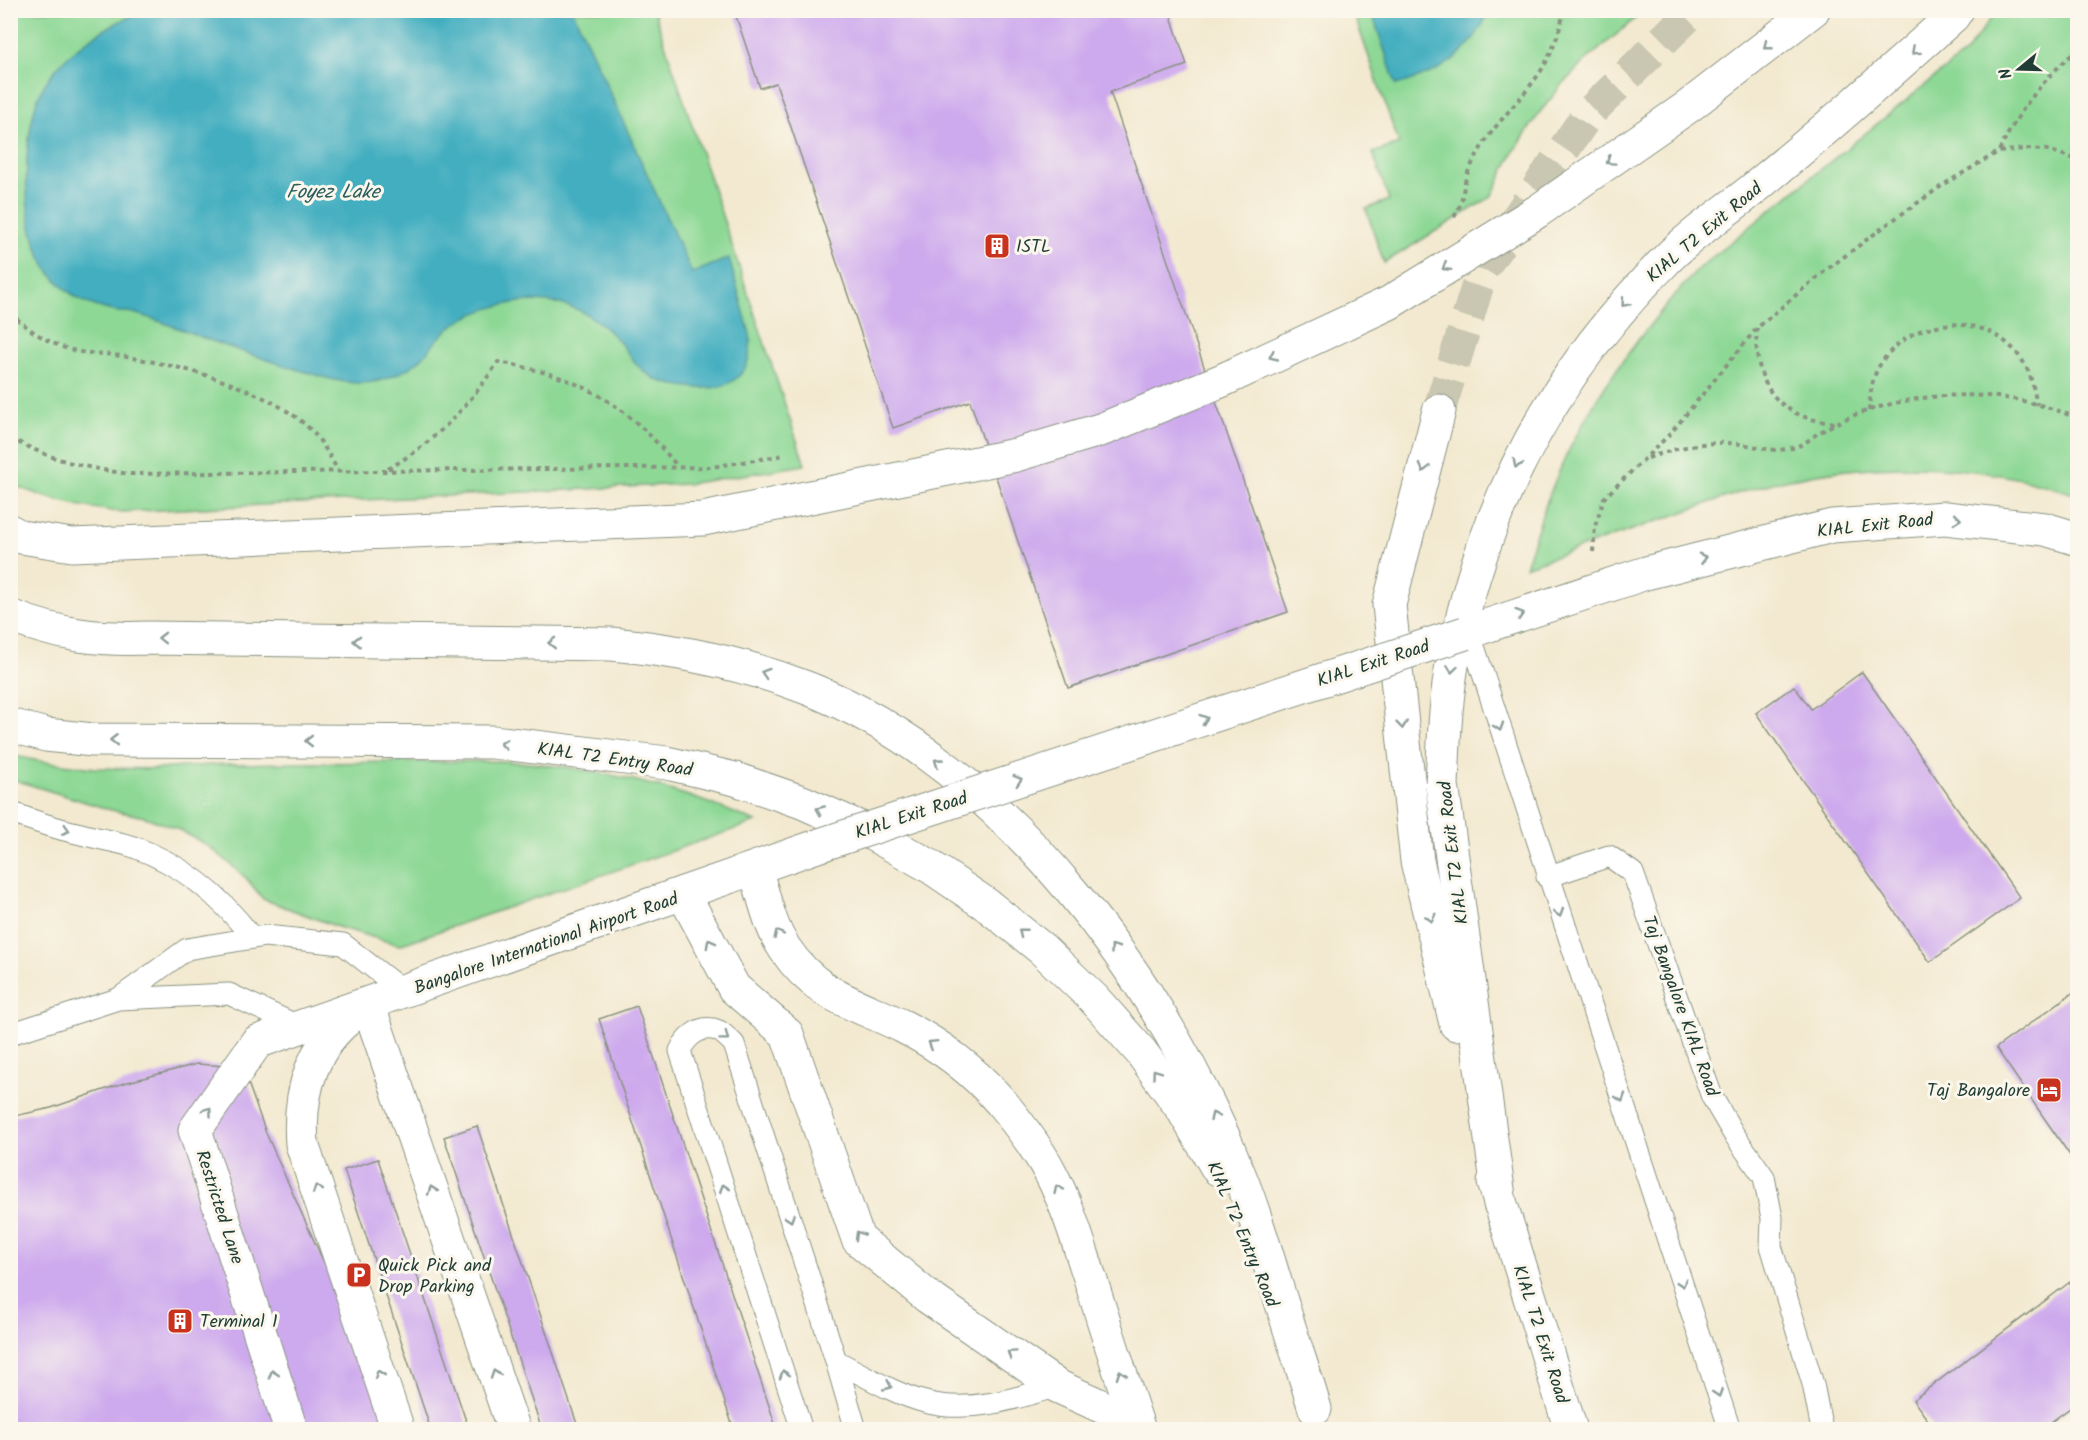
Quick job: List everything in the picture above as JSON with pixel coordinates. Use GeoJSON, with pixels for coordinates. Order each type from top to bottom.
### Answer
{"type":"FeatureCollection","features":[{"type":"Feature","properties":{"kind":"main road"},"geometry":{"type":"LineString","coordinates":[[10,531],[21,537],[72,545],[704,519],[1016,455],[1103,429],[1190,393],[1389,303],[1548,205],[1689,106],[1813,10]]}},
{"type":"Feature","properties":{"kind":"main road","name":"KIAL T2 Exit Road"},"geometry":{"type":"LineString","coordinates":[[1500,1204],[1442,785],[1445,721],[1454,657],[1467,595],[1487,534],[1512,475],[1541,419],[1600,332],[1635,292],[1671,255],[1834,122],[1957,10]]}},
{"type":"Feature","properties":{"kind":"main road","name":"KIAL T2 Exit Road"},"geometry":{"type":"LineString","coordinates":[[1439,411],[1389,605],[1417,861],[1500,1204],[1571,1430]]}},
{"type":"Feature","properties":{"kind":"main road","name":"KIAL Exit Road"},"geometry":{"type":"LineString","coordinates":[[683,893],[823,844],[1646,573],[1832,526],[1945,518],[2045,529],[2078,539]]}},
{"type":"Feature","properties":{"kind":"main road"},"geometry":{"type":"LineString","coordinates":[[10,616],[38,627],[74,636],[111,639],[611,644],[661,649],[712,658],[761,671],[809,688],[856,710],[908,740],[956,775],[1001,814],[1042,858],[1094,920],[1142,986],[1184,1056],[1241,1178],[1264,1241],[1319,1419]]}},
{"type":"Feature","properties":{"kind":"main road","name":"KIAL T2 Entry Road"},"geometry":{"type":"LineString","coordinates":[[10,726],[46,735],[93,740],[493,742],[655,761],[735,779],[802,802],[867,831],[928,865],[987,904],[1042,948],[1094,999],[1141,1052],[1183,1110],[1220,1171],[1319,1419]]}},
{"type":"Feature","properties":{"kind":"main road"},"geometry":{"type":"LineString","coordinates":[[755,869],[771,920],[784,948],[803,972],[823,989],[845,1002],[906,1028],[940,1049],[978,1080],[1026,1134],[1050,1171],[1068,1209],[1131,1427]]}},
{"type":"Feature","properties":{"kind":"main road","name":"Bangalore International Airport Road"},"geometry":{"type":"LineString","coordinates":[[368,1004],[683,893],[734,988],[787,1034],[858,1239],[928,1297],[1057,1386],[1131,1427]]}},
{"type":"Feature","properties":{"kind":"main road"},"geometry":{"type":"LineString","coordinates":[[398,1430],[302,1144],[300,1118],[303,1092],[311,1067],[335,1031],[368,1004],[514,1430]]}},
{"type":"Feature","properties":{"kind":"main road","name":"Restricted Lane"},"geometry":{"type":"LineString","coordinates":[[291,1430],[195,1130],[257,1042],[368,1004]]}},
{"type":"Feature","properties":{"kind":"lane"},"geometry":{"type":"LineString","coordinates":[[1467,632],[1730,1430]]}},
{"type":"Feature","properties":{"kind":"lane"},"geometry":{"type":"LineString","coordinates":[[10,812],[76,834],[132,846],[160,857],[187,872],[212,892],[233,913],[252,938]]}},
{"type":"Feature","properties":{"kind":"lane","name":"Taj Bangalore KIAL Road"},"geometry":{"type":"LineString","coordinates":[[1547,877],[1609,856],[1633,873],[1713,1098],[1733,1133],[1764,1177],[1772,1218],[1771,1246],[1813,1384],[1822,1430]]}},
{"type":"Feature","properties":{"kind":"lane"},"geometry":{"type":"LineString","coordinates":[[118,999],[187,949],[265,936],[343,944],[403,991]]}},
{"type":"Feature","properties":{"kind":"lane"},"geometry":{"type":"LineString","coordinates":[[10,1034],[118,999],[229,994],[302,1028]]}},
{"type":"Feature","properties":{"kind":"lane"},"geometry":{"type":"LineString","coordinates":[[802,1430],[680,1051],[685,1039],[700,1030],[718,1030],[734,1044],[856,1430]]}},
{"type":"Feature","properties":{"kind":"lane"},"geometry":{"type":"LineString","coordinates":[[836,1361],[925,1402],[963,1406],[1003,1402],[1057,1386]]}},
{"type":"Feature","properties":{"kind":"path"},"geometry":{"type":"LineString","coordinates":[[1453,219],[1459,210],[1466,178],[1481,148],[1534,81],[1550,54],[1564,10]]}},
{"type":"Feature","properties":{"kind":"path"},"geometry":{"type":"LineString","coordinates":[[1998,152],[2014,121],[2033,93],[2056,67],[2078,50]]}},
{"type":"Feature","properties":{"kind":"path"},"geometry":{"type":"LineString","coordinates":[[1599,588],[1594,568],[1593,547],[1599,512],[1604,498],[1670,434],[1757,328],[1821,274],[1889,223],[1943,185],[1998,152],[2024,148],[2048,150],[2078,160]]}},
{"type":"Feature","properties":{"kind":"path"},"geometry":{"type":"LineString","coordinates":[[10,312],[34,331],[56,343],[79,351],[162,363],[207,376],[273,403],[294,416],[310,430],[324,446],[339,472]]}},
{"type":"Feature","properties":{"kind":"path"},"geometry":{"type":"LineString","coordinates":[[1869,411],[1873,381],[1887,355],[1901,341],[1918,330],[1956,323],[1977,327],[1996,335],[2012,348],[2025,365],[2033,384],[2037,405]]}},
{"type":"Feature","properties":{"kind":"path"},"geometry":{"type":"LineString","coordinates":[[1757,328],[1755,349],[1759,370],[1768,390],[1782,405],[1800,416],[1819,422],[1839,423]]}},
{"type":"Feature","properties":{"kind":"path"},"geometry":{"type":"LineString","coordinates":[[385,471],[426,444],[455,418],[478,392],[498,362],[534,368],[569,380],[602,396],[631,416],[656,440],[678,468]]}},
{"type":"Feature","properties":{"kind":"path"},"geometry":{"type":"LineString","coordinates":[[1644,459],[1692,445],[1717,443],[1777,450],[1788,449],[1801,446],[1821,431],[1869,411],[1917,399],[1964,395],[2000,398],[2037,405],[2078,419]]}},
{"type":"Feature","properties":{"kind":"path"},"geometry":{"type":"LineString","coordinates":[[10,438],[65,462],[98,470],[130,474],[678,468],[712,467],[785,455]]}},
{"type":"Feature","properties":{"kind":"green space"},"geometry":{"type":"Polygon","coordinates":[[[1997,10],[2077,11],[2077,495],[2006,476],[1969,471],[1895,467],[1821,473],[1742,492],[1525,567],[1556,479],[1582,425],[1627,354],[1662,310],[1700,267],[1966,52],[1997,10]]]}},
{"type":"Feature","properties":{"kind":"green space"},"geometry":{"type":"Polygon","coordinates":[[[10,11],[654,11],[805,465],[687,484],[120,512],[64,502],[11,484],[10,11]]]}},
{"type":"Feature","properties":{"kind":"green space"},"geometry":{"type":"Polygon","coordinates":[[[1353,11],[1644,11],[1584,62],[1561,86],[1540,112],[1513,153],[1491,197],[1384,263],[1366,209],[1389,200],[1373,153],[1399,144],[1353,11]]]}},
{"type":"Feature","properties":{"kind":"green space"},"geometry":{"type":"Polygon","coordinates":[[[10,755],[95,768],[159,769],[223,764],[501,761],[535,764],[600,773],[663,788],[756,822],[399,945],[338,927],[263,899],[247,879],[228,862],[208,846],[178,829],[145,817],[111,810],[11,779],[10,755]]]}},
{"type":"Feature","properties":{"kind":"water","name":"Foyez Lake"},"geometry":{"type":"Polygon","coordinates":[[[149,10],[573,11],[692,273],[729,258],[750,334],[748,361],[743,371],[727,384],[716,387],[690,387],[661,381],[642,370],[614,336],[597,321],[569,307],[535,301],[494,307],[468,317],[446,331],[418,362],[386,379],[363,383],[344,382],[262,358],[145,316],[97,307],[77,298],[51,274],[41,257],[29,216],[28,147],[35,107],[52,74],[80,46],[114,24],[149,10]]]}},
{"type":"Feature","properties":{"kind":"water"},"geometry":{"type":"Polygon","coordinates":[[[1390,11],[1489,11],[1473,39],[1453,60],[1427,75],[1396,85],[1373,16],[1390,11]]]}},
{"type":"Feature","properties":{"kind":"building","name":"ISTL"},"geometry":{"type":"Polygon","coordinates":[[[734,10],[1169,10],[1187,65],[1110,92],[1288,612],[1068,688],[970,401],[893,428],[776,83],[760,88],[734,10]]]}},
{"type":"Feature","properties":{"kind":"building"},"geometry":{"type":"Polygon","coordinates":[[[1862,672],[2020,898],[1930,962],[1756,713],[1794,686],[1811,709],[1862,672]]]}},
{"type":"Feature","properties":{"kind":"building"},"geometry":{"type":"Polygon","coordinates":[[[2078,989],[2078,1167],[1996,1048],[2078,989]]]}},
{"type":"Feature","properties":{"kind":"building"},"geometry":{"type":"Polygon","coordinates":[[[637,1006],[777,1430],[734,1430],[599,1019],[637,1006]]]}},
{"type":"Feature","properties":{"kind":"building","name":"Terminal 1"},"geometry":{"type":"Polygon","coordinates":[[[197,1064],[226,1066],[247,1080],[266,1133],[400,1430],[10,1430],[10,1117],[51,1108],[124,1083],[197,1064]]]}},
{"type":"Feature","properties":{"kind":"building"},"geometry":{"type":"Polygon","coordinates":[[[477,1126],[579,1430],[542,1430],[444,1137],[477,1126]]]}},
{"type":"Feature","properties":{"kind":"building"},"geometry":{"type":"Polygon","coordinates":[[[378,1159],[469,1430],[431,1430],[344,1170],[378,1159]]]}},
{"type":"Feature","properties":{"kind":"building"},"geometry":{"type":"Polygon","coordinates":[[[2078,1276],[2078,1402],[2040,1430],[1935,1430],[1913,1400],[2078,1276]]]}},
{"type":"Feature","properties":{"kind":"tunnel"},"geometry":{"type":"LineString","coordinates":[[1439,411],[1483,268],[1588,114],[1694,10]]}},
{"type":"Feature","properties":{"kind":"place","name":"ISTL"},"geometry":{"type":"Point","coordinates":[997,246]}},
{"type":"Feature","properties":{"kind":"place","name":"Taj Bangalore"},"geometry":{"type":"Point","coordinates":[2049,1090]}},
{"type":"Feature","properties":{"kind":"place","name":"Quick Pick and Drop Parking"},"geometry":{"type":"Point","coordinates":[359,1275]}},
{"type":"Feature","properties":{"kind":"place","name":"Terminal 1"},"geometry":{"type":"Point","coordinates":[180,1321]}}]}
